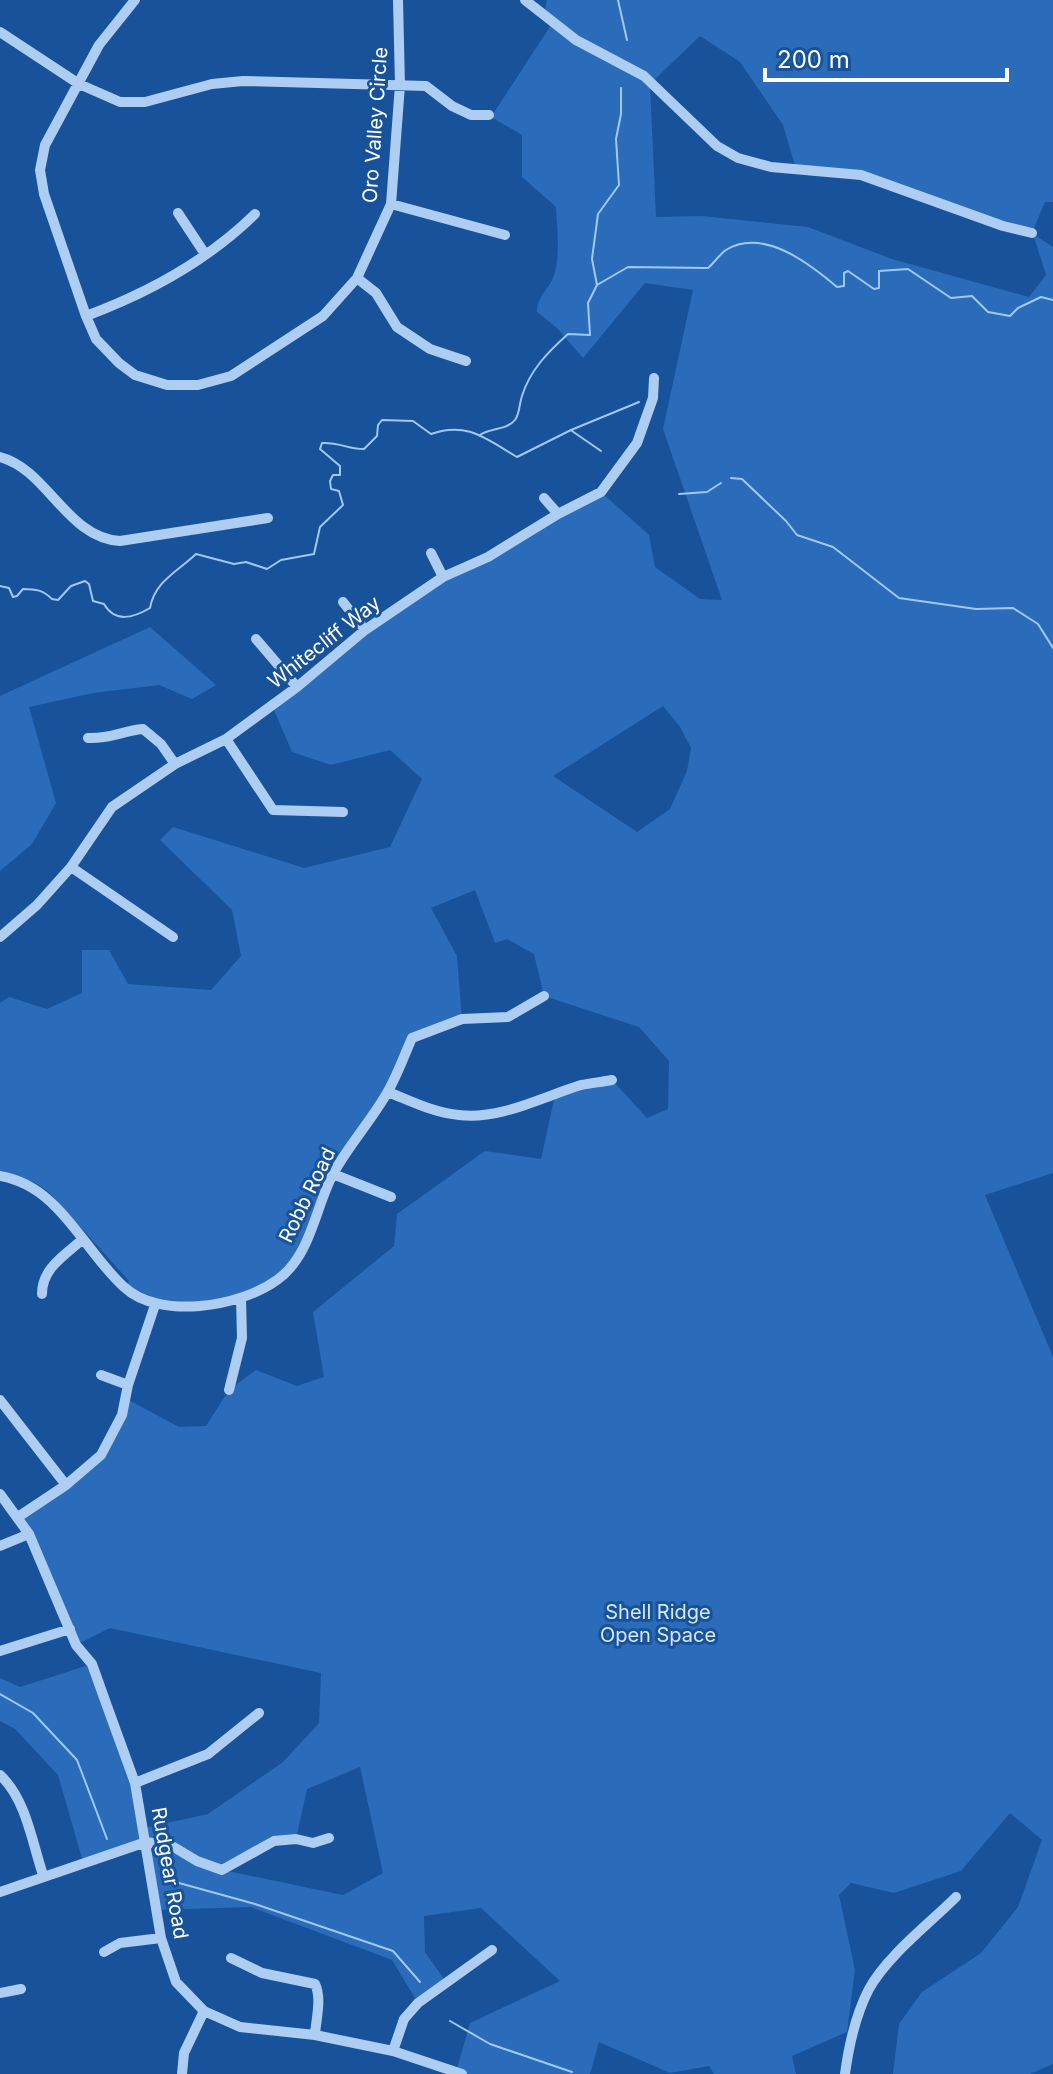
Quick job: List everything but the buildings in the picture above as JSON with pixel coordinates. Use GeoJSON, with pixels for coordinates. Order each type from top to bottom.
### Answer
{"type":"FeatureCollection","features":[{"type":"Feature","properties":{"kind":"street","name":"Oro Valley Circle"},"geometry":{"type":"LineString","coordinates":[[135,0],[99,45],[45,145],[40,170],[44,194],[96,339],[135,375],[167,385],[198,385],[231,376],[323,316],[357,278],[391,204],[400,85],[398,0]]}},
{"type":"Feature","properties":{"kind":"street"},"geometry":{"type":"LineString","coordinates":[[525,0],[576,40],[644,76],[717,146],[738,158],[771,167],[861,175],[1003,226],[1032,233]]}},
{"type":"Feature","properties":{"kind":"street"},"geometry":{"type":"LineString","coordinates":[[0,32],[79,84],[120,102],[145,102],[212,84],[243,81],[400,85],[426,86],[452,106],[471,115],[489,115]]}},
{"type":"Feature","properties":{"kind":"street"},"geometry":{"type":"LineString","coordinates":[[391,204],[505,235]]}},
{"type":"Feature","properties":{"kind":"street"},"geometry":{"type":"LineString","coordinates":[[178,213],[205,254]]}},
{"type":"Feature","properties":{"kind":"street"},"geometry":{"type":"LineString","coordinates":[[86,316],[152,289],[205,254],[255,214]]}},
{"type":"Feature","properties":{"kind":"street"},"geometry":{"type":"LineString","coordinates":[[357,278],[376,293],[397,327],[430,349],[466,361]]}},
{"type":"Feature","properties":{"kind":"street","name":"Whitecliff Way"},"geometry":{"type":"LineString","coordinates":[[0,937],[37,905],[71,867],[112,807],[175,764],[226,739],[297,687],[365,630],[443,577],[488,557],[601,492],[637,443],[653,398],[654,378]]}},
{"type":"Feature","properties":{"kind":"street"},"geometry":{"type":"LineString","coordinates":[[0,457],[18,464],[86,529],[108,540],[120,541],[268,518]]}},
{"type":"Feature","properties":{"kind":"street"},"geometry":{"type":"LineString","coordinates":[[544,498],[558,514]]}},
{"type":"Feature","properties":{"kind":"street"},"geometry":{"type":"LineString","coordinates":[[431,553],[443,577]]}},
{"type":"Feature","properties":{"kind":"street"},"geometry":{"type":"LineString","coordinates":[[343,602],[365,630]]}},
{"type":"Feature","properties":{"kind":"street"},"geometry":{"type":"LineString","coordinates":[[256,639],[297,687]]}},
{"type":"Feature","properties":{"kind":"street"},"geometry":{"type":"LineString","coordinates":[[88,738],[108,739],[125,731],[143,729],[161,744],[175,764]]}},
{"type":"Feature","properties":{"kind":"street"},"geometry":{"type":"LineString","coordinates":[[226,739],[273,810],[343,812]]}},
{"type":"Feature","properties":{"kind":"street"},"geometry":{"type":"LineString","coordinates":[[71,867],[173,937]]}},
{"type":"Feature","properties":{"kind":"street","name":"Robb Road"},"geometry":{"type":"LineString","coordinates":[[155,1305],[201,1306],[241,1298],[278,1280],[302,1252],[333,1174],[388,1092],[412,1038],[462,1019],[508,1017],[544,996]]}},
{"type":"Feature","properties":{"kind":"street"},"geometry":{"type":"LineString","coordinates":[[388,1092],[439,1112],[462,1116],[530,1103],[581,1085],[612,1080]]}},
{"type":"Feature","properties":{"kind":"street"},"geometry":{"type":"LineString","coordinates":[[333,1174],[391,1197]]}},
{"type":"Feature","properties":{"kind":"street"},"geometry":{"type":"LineString","coordinates":[[0,1176],[27,1185],[41,1194],[56,1207],[125,1288],[155,1305],[128,1385],[122,1415],[101,1455],[66,1485],[18,1517]]}},
{"type":"Feature","properties":{"kind":"street"},"geometry":{"type":"LineString","coordinates":[[42,1294],[42,1282],[49,1269],[83,1239]]}},
{"type":"Feature","properties":{"kind":"street"},"geometry":{"type":"LineString","coordinates":[[229,1390],[242,1338],[241,1298]]}},
{"type":"Feature","properties":{"kind":"street"},"geometry":{"type":"LineString","coordinates":[[101,1375],[128,1385]]}},
{"type":"Feature","properties":{"kind":"street"},"geometry":{"type":"LineString","coordinates":[[0,1400],[66,1485]]}},
{"type":"Feature","properties":{"kind":"street","name":"Rudgear Road"},"geometry":{"type":"LineString","coordinates":[[0,1494],[29,1534],[76,1645],[92,1664],[135,1783],[161,1938],[176,1982],[204,2011],[240,2027],[315,2035],[393,2051],[462,2074]]}},
{"type":"Feature","properties":{"kind":"street"},"geometry":{"type":"LineString","coordinates":[[0,1546],[29,1534]]}},
{"type":"Feature","properties":{"kind":"street"},"geometry":{"type":"LineString","coordinates":[[0,1651],[70,1629]]}},
{"type":"Feature","properties":{"kind":"street"},"geometry":{"type":"LineString","coordinates":[[135,1783],[208,1754],[259,1713]]}},
{"type":"Feature","properties":{"kind":"street"},"geometry":{"type":"LineString","coordinates":[[0,1775],[19,1801],[43,1875]]}},
{"type":"Feature","properties":{"kind":"street"},"geometry":{"type":"LineString","coordinates":[[0,1892],[146,1842],[172,1846],[197,1861],[222,1870],[274,1841],[296,1839],[313,1843],[329,1838]]}},
{"type":"Feature","properties":{"kind":"street"},"geometry":{"type":"LineString","coordinates":[[845,2074],[850,2038],[871,1986],[888,1964],[956,1897]]}},
{"type":"Feature","properties":{"kind":"street"},"geometry":{"type":"LineString","coordinates":[[104,1952],[120,1943],[161,1938]]}},
{"type":"Feature","properties":{"kind":"street"},"geometry":{"type":"LineString","coordinates":[[393,2051],[404,2019],[418,2003],[492,1950]]}},
{"type":"Feature","properties":{"kind":"street"},"geometry":{"type":"LineString","coordinates":[[231,1958],[262,1973],[315,1984],[318,1989],[315,2035]]}},
{"type":"Feature","properties":{"kind":"street"},"geometry":{"type":"LineString","coordinates":[[0,1993],[21,1989]]}},
{"type":"Feature","properties":{"kind":"street"},"geometry":{"type":"LineString","coordinates":[[182,2074],[184,2053],[204,2011]]}},
{"type":"Feature","properties":{"kind":"green space","name":"Shell Ridge Open Space"},"geometry":{"type":"Polygon","coordinates":[[[547,0],[1053,0],[1053,202],[1045,202],[1032,233],[861,175],[796,169],[783,125],[740,62],[700,36],[650,84],[656,217],[702,216],[808,227],[892,259],[1029,297],[1046,275],[1033,234],[1053,247],[1053,1173],[985,1195],[1053,1357],[1053,2064],[1030,2074],[893,2074],[899,2024],[922,1992],[981,1953],[1018,1907],[1042,1840],[1010,1813],[961,1871],[894,1893],[851,1883],[839,1895],[855,1970],[847,2032],[792,2056],[796,2074],[714,2074],[709,2066],[670,2073],[599,2042],[590,2074],[462,2074],[456,2072],[470,2023],[560,1981],[481,1908],[424,1916],[425,1952],[446,1982],[418,2003],[392,1960],[251,1907],[157,1910],[145,1842],[83,1862],[58,1775],[15,1729],[0,1721],[0,1678],[20,1687],[92,1664],[135,1783],[144,1828],[208,1814],[283,1762],[319,1723],[321,1673],[110,1628],[76,1645],[18,1517],[101,1455],[125,1398],[179,1427],[206,1426],[229,1390],[256,1370],[297,1386],[324,1377],[313,1312],[394,1246],[397,1214],[485,1151],[541,1159],[555,1095],[612,1080],[647,1118],[668,1109],[669,1061],[639,1027],[544,996],[534,954],[507,939],[495,943],[475,890],[431,908],[457,956],[462,1019],[412,1038],[388,1092],[333,1174],[302,1252],[278,1280],[241,1298],[155,1305],[125,1288],[129,1281],[49,1192],[34,1182],[0,1171],[0,1003],[9,997],[47,1009],[82,993],[82,950],[109,950],[128,984],[211,990],[241,956],[232,910],[160,840],[173,827],[304,868],[390,847],[422,779],[390,750],[331,765],[292,752],[272,705],[443,577],[601,492],[649,535],[655,567],[700,599],[722,600],[663,429],[693,290],[645,283],[583,358],[557,328],[537,312],[538,302],[551,282],[557,261],[556,207],[522,177],[522,135],[491,117],[553,22],[544,14],[547,0]],[[663,706],[553,776],[637,832],[670,809],[687,771],[691,748],[680,727],[663,706]],[[360,1767],[307,1789],[296,1839],[274,1841],[223,1870],[343,1895],[383,1873],[360,1767]]]}},
{"type":"Feature","properties":{"kind":"green space"},"geometry":{"type":"Polygon","coordinates":[[[150,627],[216,685],[192,699],[159,685],[93,693],[29,707],[56,803],[32,844],[0,871],[0,696],[150,627]]]}},
{"type":"Feature","properties":{"kind":"waterway"},"geometry":{"type":"LineString","coordinates":[[618,0],[627,40]]}},
{"type":"Feature","properties":{"kind":"waterway"},"geometry":{"type":"LineString","coordinates":[[480,435],[508,426],[515,420],[530,378],[568,334],[590,335],[588,303],[597,285],[592,259],[598,214],[619,185],[616,139],[621,114],[621,88]]}},
{"type":"Feature","properties":{"kind":"waterway"},"geometry":{"type":"LineString","coordinates":[[597,285],[628,267],[708,268],[726,250],[740,244],[755,243],[785,251],[800,259],[837,287],[844,286],[844,273],[848,271],[874,289],[879,288],[879,271],[908,269],[951,298],[972,296],[988,312],[1010,316],[1018,308],[1041,297],[1053,300]]}},
{"type":"Feature","properties":{"kind":"waterway"},"geometry":{"type":"LineString","coordinates":[[0,586],[9,588],[13,597],[23,589],[32,589],[58,600],[71,586],[85,581],[89,584],[93,601],[104,604],[113,614],[131,616],[150,608],[162,584],[196,554],[234,564],[246,562],[267,569],[281,560],[314,554],[320,527],[343,505],[339,491],[331,489],[330,481],[333,475],[340,475],[340,466],[320,449],[322,443],[364,449],[377,436],[382,420],[413,421],[431,434],[455,430],[476,434],[517,457],[571,430],[639,402]]}},
{"type":"Feature","properties":{"kind":"waterway"},"geometry":{"type":"LineString","coordinates":[[572,431],[601,451]]}},
{"type":"Feature","properties":{"kind":"waterway"},"geometry":{"type":"LineString","coordinates":[[731,478],[742,479],[797,535],[833,547],[899,598],[976,609],[1013,608],[1038,624],[1053,648]]}},
{"type":"Feature","properties":{"kind":"waterway"},"geometry":{"type":"LineString","coordinates":[[679,494],[707,492],[721,483]]}},
{"type":"Feature","properties":{"kind":"waterway"},"geometry":{"type":"LineString","coordinates":[[0,1694],[33,1713],[77,1760],[107,1839]]}},
{"type":"Feature","properties":{"kind":"waterway"},"geometry":{"type":"LineString","coordinates":[[179,1883],[255,1904],[393,1951],[420,1982]]}},
{"type":"Feature","properties":{"kind":"waterway"},"geometry":{"type":"LineString","coordinates":[[450,2021],[490,2044],[572,2072]]}}]}
